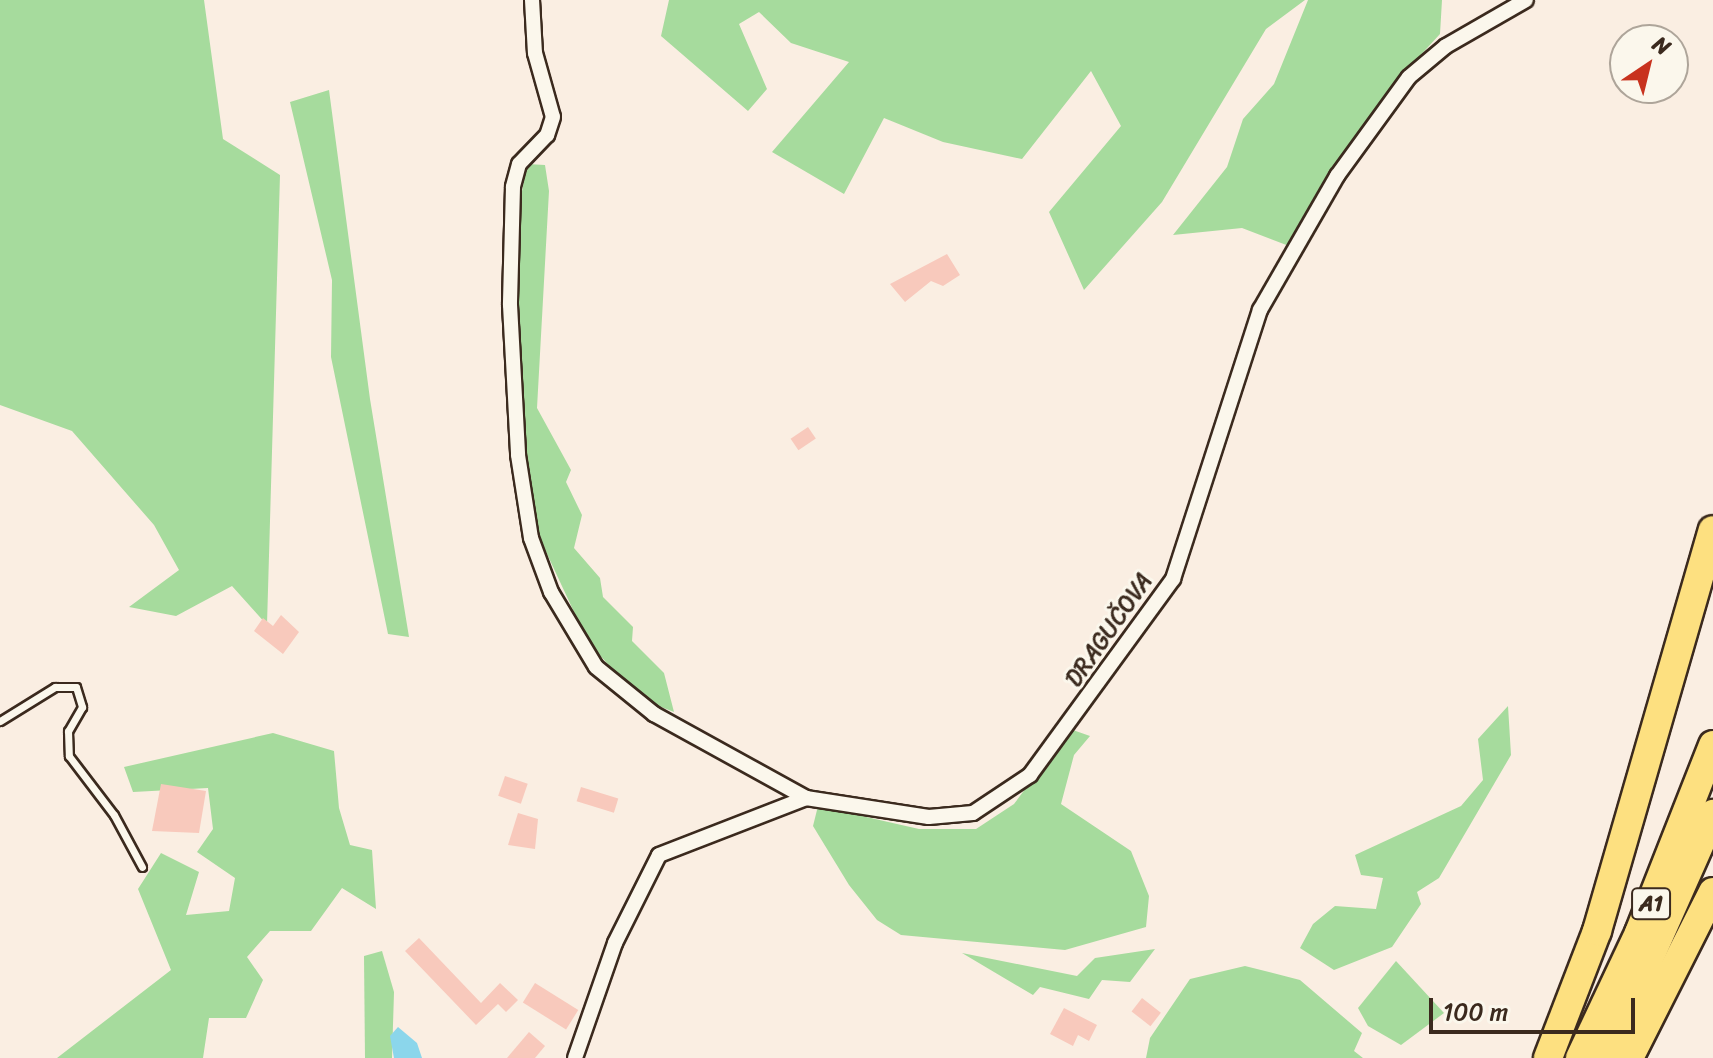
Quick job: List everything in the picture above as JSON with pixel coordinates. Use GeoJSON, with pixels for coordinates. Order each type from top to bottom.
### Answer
{"type":"FeatureCollection","features":[{"type":"Feature","properties":{"kind":"highway"},"geometry":{"type":"LineString","coordinates":[[1548,1058],[1606,902],[1713,530]]}},
{"type":"Feature","properties":{"kind":"highway","name":"A1"},"geometry":{"type":"LineString","coordinates":[[1580,1058],[1639,933],[1713,745]]}},
{"type":"Feature","properties":{"kind":"highway","name":"A1"},"geometry":{"type":"LineString","coordinates":[[1605,1058],[1713,814]]}},
{"type":"Feature","properties":{"kind":"highway"},"geometry":{"type":"LineString","coordinates":[[1629,1058],[1713,892]]}},
{"type":"Feature","properties":{"kind":"street"},"geometry":{"type":"LineString","coordinates":[[532,0],[535,53],[553,117],[547,135],[519,164],[513,187],[510,305],[518,455],[531,538],[551,592],[596,667],[654,714],[806,798]]}},
{"type":"Feature","properties":{"kind":"street","name":"DRAGUČOVA"},"geometry":{"type":"LineString","coordinates":[[575,1058],[615,943],[659,855],[806,798],[929,817],[973,813],[1030,775],[1173,579],[1260,310],[1337,176],[1409,77],[1446,46],[1526,0]]}},
{"type":"Feature","properties":{"kind":"lane"},"geometry":{"type":"LineString","coordinates":[[0,721],[55,687],[76,687],[82,707],[68,731],[69,756],[114,815],[142,867]]}},
{"type":"Feature","properties":{"kind":"green space"},"geometry":{"type":"Polygon","coordinates":[[[0,0],[204,0],[223,139],[280,175],[267,625],[232,586],[176,616],[129,607],[179,570],[154,525],[72,431],[0,405],[0,0]]]}},
{"type":"Feature","properties":{"kind":"green space"},"geometry":{"type":"Polygon","coordinates":[[[669,0],[1305,0],[1266,29],[1162,202],[1084,290],[1049,212],[1121,126],[1091,71],[1022,159],[943,142],[884,118],[844,194],[772,152],[849,62],[791,43],[759,12],[739,24],[767,89],[748,111],[661,36],[669,0]]]}},
{"type":"Feature","properties":{"kind":"green space"},"geometry":{"type":"Polygon","coordinates":[[[1308,0],[1442,0],[1440,34],[1404,73],[1289,246],[1242,228],[1173,235],[1227,167],[1243,119],[1274,84],[1308,0]]]}},
{"type":"Feature","properties":{"kind":"green space"},"geometry":{"type":"Polygon","coordinates":[[[329,90],[370,399],[409,637],[388,634],[331,357],[332,280],[290,102],[329,90]]]}},
{"type":"Feature","properties":{"kind":"green space"},"geometry":{"type":"Polygon","coordinates":[[[527,164],[545,165],[549,191],[537,408],[571,470],[566,482],[582,515],[574,548],[600,578],[603,597],[633,627],[632,641],[664,673],[674,712],[638,698],[588,642],[534,526],[517,353],[518,213],[527,164]]]}},
{"type":"Feature","properties":{"kind":"green space"},"geometry":{"type":"Polygon","coordinates":[[[1508,706],[1511,755],[1439,878],[1417,892],[1421,904],[1392,947],[1334,970],[1300,948],[1313,924],[1335,906],[1376,909],[1383,878],[1361,875],[1355,855],[1461,806],[1483,780],[1478,739],[1508,706]]]}},
{"type":"Feature","properties":{"kind":"green space"},"geometry":{"type":"Polygon","coordinates":[[[1070,729],[1090,736],[1074,755],[1061,804],[1131,851],[1149,896],[1146,927],[1065,950],[901,935],[877,920],[849,885],[813,826],[818,806],[919,829],[976,829],[1014,804],[1070,729]]]}},
{"type":"Feature","properties":{"kind":"green space"},"geometry":{"type":"Polygon","coordinates":[[[273,733],[334,751],[339,808],[350,845],[372,850],[376,909],[342,888],[311,931],[270,931],[247,957],[263,980],[246,1018],[209,1018],[203,1058],[57,1058],[171,970],[138,889],[161,853],[199,872],[186,915],[229,911],[235,878],[197,852],[213,829],[208,788],[133,792],[124,767],[273,733]]]}},
{"type":"Feature","properties":{"kind":"green space"},"geometry":{"type":"Polygon","coordinates":[[[1155,949],[1130,982],[1102,980],[1089,999],[1040,987],[1033,995],[962,953],[1077,976],[1095,958],[1155,949]]]}},
{"type":"Feature","properties":{"kind":"green space"},"geometry":{"type":"Polygon","coordinates":[[[382,951],[394,992],[392,1058],[365,1058],[364,956],[382,951]]]}},
{"type":"Feature","properties":{"kind":"green space"},"geometry":{"type":"Polygon","coordinates":[[[1396,961],[1444,1013],[1401,1045],[1368,1026],[1358,1008],[1396,961]]]}},
{"type":"Feature","properties":{"kind":"green space"},"geometry":{"type":"Polygon","coordinates":[[[1245,966],[1300,980],[1362,1033],[1354,1051],[1363,1058],[1146,1058],[1150,1038],[1190,979],[1245,966]]]}},
{"type":"Feature","properties":{"kind":"water"},"geometry":{"type":"Polygon","coordinates":[[[398,1027],[417,1043],[422,1058],[394,1058],[390,1036],[398,1027]]]}},
{"type":"Feature","properties":{"kind":"building"},"geometry":{"type":"Polygon","coordinates":[[[947,254],[960,275],[943,286],[931,281],[905,302],[890,284],[947,254]]]}},
{"type":"Feature","properties":{"kind":"building"},"geometry":{"type":"Polygon","coordinates":[[[808,427],[816,439],[798,450],[791,439],[808,427]]]}},
{"type":"Feature","properties":{"kind":"building"},"geometry":{"type":"Polygon","coordinates":[[[281,615],[299,632],[283,654],[254,631],[263,618],[273,626],[281,615]]]}},
{"type":"Feature","properties":{"kind":"building"},"geometry":{"type":"Polygon","coordinates":[[[505,776],[528,784],[521,804],[498,796],[505,776]]]}},
{"type":"Feature","properties":{"kind":"building"},"geometry":{"type":"Polygon","coordinates":[[[161,784],[206,791],[199,833],[152,831],[161,784]]]}},
{"type":"Feature","properties":{"kind":"building"},"geometry":{"type":"Polygon","coordinates":[[[581,787],[618,798],[614,813],[577,801],[581,787]]]}},
{"type":"Feature","properties":{"kind":"building"},"geometry":{"type":"Polygon","coordinates":[[[518,813],[538,819],[535,849],[508,845],[518,813]]]}},
{"type":"Feature","properties":{"kind":"building"},"geometry":{"type":"Polygon","coordinates":[[[419,938],[481,1003],[500,983],[518,1000],[506,1012],[498,1004],[476,1025],[405,951],[419,938]]]}},
{"type":"Feature","properties":{"kind":"building"},"geometry":{"type":"Polygon","coordinates":[[[535,983],[578,1010],[566,1030],[523,1003],[535,983]]]}},
{"type":"Feature","properties":{"kind":"building"},"geometry":{"type":"Polygon","coordinates":[[[1142,998],[1161,1013],[1150,1026],[1132,1011],[1142,998]]]}},
{"type":"Feature","properties":{"kind":"building"},"geometry":{"type":"Polygon","coordinates":[[[1064,1008],[1097,1025],[1089,1041],[1078,1035],[1073,1046],[1050,1034],[1064,1008]]]}},
{"type":"Feature","properties":{"kind":"building"},"geometry":{"type":"Polygon","coordinates":[[[529,1032],[545,1046],[535,1058],[507,1058],[529,1032]]]}}]}
